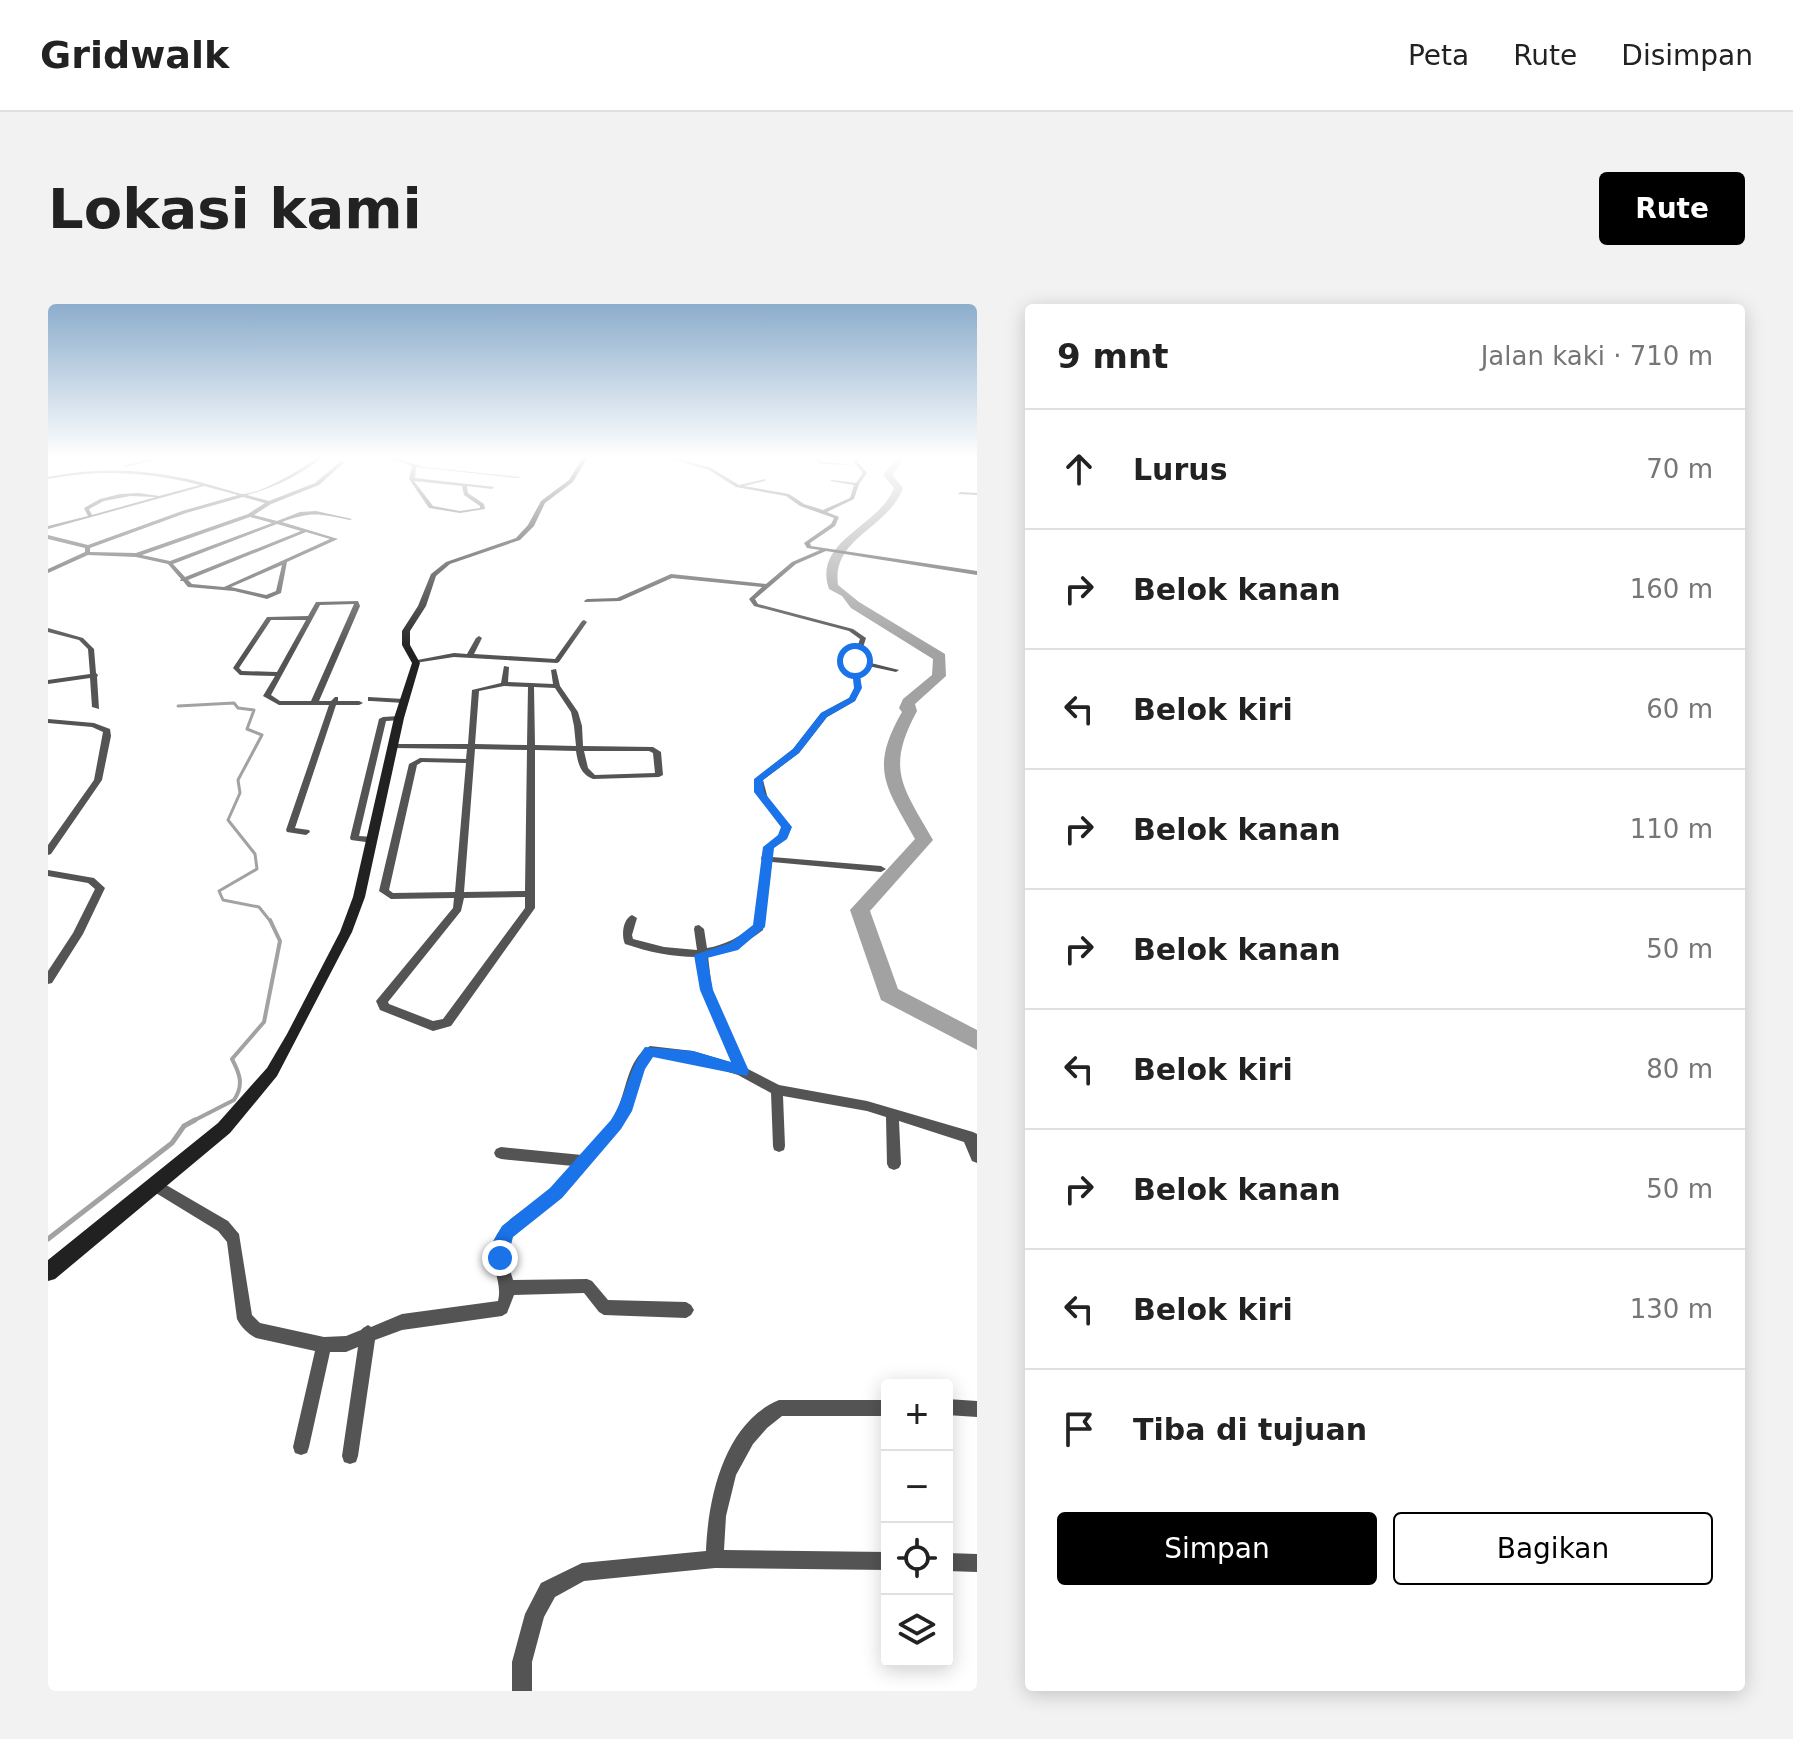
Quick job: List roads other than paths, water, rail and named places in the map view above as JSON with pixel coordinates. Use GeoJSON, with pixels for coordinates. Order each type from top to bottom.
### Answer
{"type":"FeatureCollection","features":[{"type":"Feature","properties":{"kind":"main road"},"geometry":{"type":"LineString","coordinates":[[48,1272],[224,1128],[272,1072],[314,999],[346,932],[373,840],[400,701],[415,661],[406,645],[406,631],[422,606],[433,575],[448,563],[518,539],[533,522]]}},
{"type":"Feature","properties":{"kind":"street"},"geometry":{"type":"LineString","coordinates":[[48,528],[73,522]]}},
{"type":"Feature","properties":{"kind":"street"},"geometry":{"type":"LineString","coordinates":[[48,571],[87,550],[168,522]]}},
{"type":"Feature","properties":{"kind":"street"},"geometry":{"type":"LineString","coordinates":[[136,555],[231,522]]}},
{"type":"Feature","properties":{"kind":"street"},"geometry":{"type":"LineString","coordinates":[[48,537],[87,550],[136,555],[170,563],[277,522],[335,539],[225,588]]}},
{"type":"Feature","properties":{"kind":"street"},"geometry":{"type":"LineString","coordinates":[[837,522],[807,545],[851,555],[977,573]]}},
{"type":"Feature","properties":{"kind":"street"},"geometry":{"type":"LineString","coordinates":[[182,580],[306,531]]}},
{"type":"Feature","properties":{"kind":"street"},"geometry":{"type":"LineString","coordinates":[[632,918],[627,935],[629,941],[672,953],[701,955],[734,947],[759,927],[764,911],[766,859],[771,843],[783,837],[786,827],[759,792],[759,779],[796,751],[824,715],[852,699],[858,688],[855,661],[861,635],[753,604],[754,596],[794,563],[829,551]]}},
{"type":"Feature","properties":{"kind":"street"},"geometry":{"type":"LineString","coordinates":[[170,563],[182,580],[199,588],[225,588],[267,597],[277,595],[285,563]]}},
{"type":"Feature","properties":{"kind":"street"},"geometry":{"type":"LineString","coordinates":[[587,601],[621,599],[671,576],[767,586]]}},
{"type":"Feature","properties":{"kind":"street"},"geometry":{"type":"LineString","coordinates":[[315,700],[357,604],[324,601],[318,603],[267,696],[273,701],[360,701]]}},
{"type":"Feature","properties":{"kind":"street"},"geometry":{"type":"LineString","coordinates":[[278,674],[240,673],[236,668],[269,618],[310,618]]}},
{"type":"Feature","properties":{"kind":"street"},"geometry":{"type":"LineString","coordinates":[[415,661],[470,655],[561,660],[584,622]]}},
{"type":"Feature","properties":{"kind":"street"},"geometry":{"type":"LineString","coordinates":[[48,630],[87,644],[95,675],[96,707]]}},
{"type":"Feature","properties":{"kind":"street"},"geometry":{"type":"LineString","coordinates":[[470,655],[479,638]]}},
{"type":"Feature","properties":{"kind":"street"},"geometry":{"type":"LineString","coordinates":[[855,661],[896,670]]}},
{"type":"Feature","properties":{"kind":"street"},"geometry":{"type":"LineString","coordinates":[[504,684],[506,667]]}},
{"type":"Feature","properties":{"kind":"street"},"geometry":{"type":"LineString","coordinates":[[530,894],[391,896],[384,891],[413,764],[420,760],[530,748],[581,749],[654,750],[660,772],[655,778],[589,776],[584,770],[581,749],[576,714],[554,686],[554,670]]}},
{"type":"Feature","properties":{"kind":"street"},"geometry":{"type":"LineString","coordinates":[[48,682],[95,675]]}},
{"type":"Feature","properties":{"kind":"street"},"geometry":{"type":"LineString","coordinates":[[531,685],[530,894],[527,915],[447,1023],[433,1026],[384,1007],[384,995],[457,913],[476,690],[504,684],[531,685],[554,686]]}},
{"type":"Feature","properties":{"kind":"street"},"geometry":{"type":"LineString","coordinates":[[306,832],[290,830],[334,701]]}},
{"type":"Feature","properties":{"kind":"street"},"geometry":{"type":"LineString","coordinates":[[370,701],[400,701]]}},
{"type":"Feature","properties":{"kind":"street"},"geometry":{"type":"LineString","coordinates":[[373,840],[354,838],[383,719],[399,718]]}},
{"type":"Feature","properties":{"kind":"street"},"geometry":{"type":"LineString","coordinates":[[48,721],[94,725],[107,731],[107,736],[93,791],[48,852]]}},
{"type":"Feature","properties":{"kind":"street"},"geometry":{"type":"LineString","coordinates":[[392,749],[473,752]]}},
{"type":"Feature","properties":{"kind":"street"},"geometry":{"type":"LineString","coordinates":[[369,773],[386,773]]}},
{"type":"Feature","properties":{"kind":"street"},"geometry":{"type":"LineString","coordinates":[[766,859],[881,869]]}},
{"type":"Feature","properties":{"kind":"street"},"geometry":{"type":"LineString","coordinates":[[48,873],[91,880],[100,888],[78,934],[48,980]]}},
{"type":"Feature","properties":{"kind":"street"},"geometry":{"type":"LineString","coordinates":[[699,929],[707,990],[742,1071]]}},
{"type":"Feature","properties":{"kind":"street"},"geometry":{"type":"LineString","coordinates":[[156,1186],[223,1226],[234,1239],[245,1319],[256,1330],[324,1345],[346,1344],[402,1322],[495,1310],[506,1303],[507,1288],[500,1243],[508,1231],[556,1193],[625,1111],[638,1067],[650,1051],[693,1056],[742,1071],[777,1090],[892,1113],[972,1138],[977,1157]]}},
{"type":"Feature","properties":{"kind":"street"},"geometry":{"type":"LineString","coordinates":[[777,1090],[779,1146]]}},
{"type":"Feature","properties":{"kind":"street"},"geometry":{"type":"LineString","coordinates":[[892,1113],[894,1164]]}},
{"type":"Feature","properties":{"kind":"street"},"geometry":{"type":"LineString","coordinates":[[501,1153],[585,1161]]}},
{"type":"Feature","properties":{"kind":"street"},"geometry":{"type":"LineString","coordinates":[[507,1288],[587,1286],[604,1307],[686,1310]]}},
{"type":"Feature","properties":{"kind":"street"},"geometry":{"type":"LineString","coordinates":[[350,1456],[368,1333]]}},
{"type":"Feature","properties":{"kind":"street"},"geometry":{"type":"LineString","coordinates":[[301,1447],[324,1345]]}},
{"type":"Feature","properties":{"kind":"street"},"geometry":{"type":"LineString","coordinates":[[953,1407],[977,1409]]}},
{"type":"Feature","properties":{"kind":"street"},"geometry":{"type":"LineString","coordinates":[[715,1559],[715,1518],[720,1487],[737,1453],[765,1417],[779,1408],[881,1408]]}},
{"type":"Feature","properties":{"kind":"street"},"geometry":{"type":"LineString","coordinates":[[522,1691],[525,1650],[535,1614],[548,1590],[582,1572],[715,1559],[881,1561]]}},
{"type":"Feature","properties":{"kind":"street"},"geometry":{"type":"LineString","coordinates":[[953,1562],[977,1563]]}},
{"type":"Feature","properties":{"kind":"waterway"},"geometry":{"type":"LineString","coordinates":[[873,522],[850,540],[834,560],[831,572],[833,587],[846,594],[855,605],[940,657],[939,676],[908,702],[906,708],[910,711],[893,741],[892,782],[924,840],[860,910],[889,994],[977,1041]]}},
{"type":"Feature","properties":{"kind":"waterway"},"geometry":{"type":"LineString","coordinates":[[178,706],[234,703],[238,708],[254,710],[247,729],[262,735],[238,780],[240,793],[228,820],[255,854],[257,869],[219,891],[223,900],[259,907],[271,922]]}},
{"type":"Feature","properties":{"kind":"waterway"},"geometry":{"type":"LineString","coordinates":[[191,1122],[234,1100],[237,1095],[240,1080],[232,1059],[264,1022],[280,941],[271,922]]}},
{"type":"Feature","properties":{"kind":"waterway"},"geometry":{"type":"LineString","coordinates":[[48,1239],[172,1143],[184,1126],[195,1120]]}}]}
